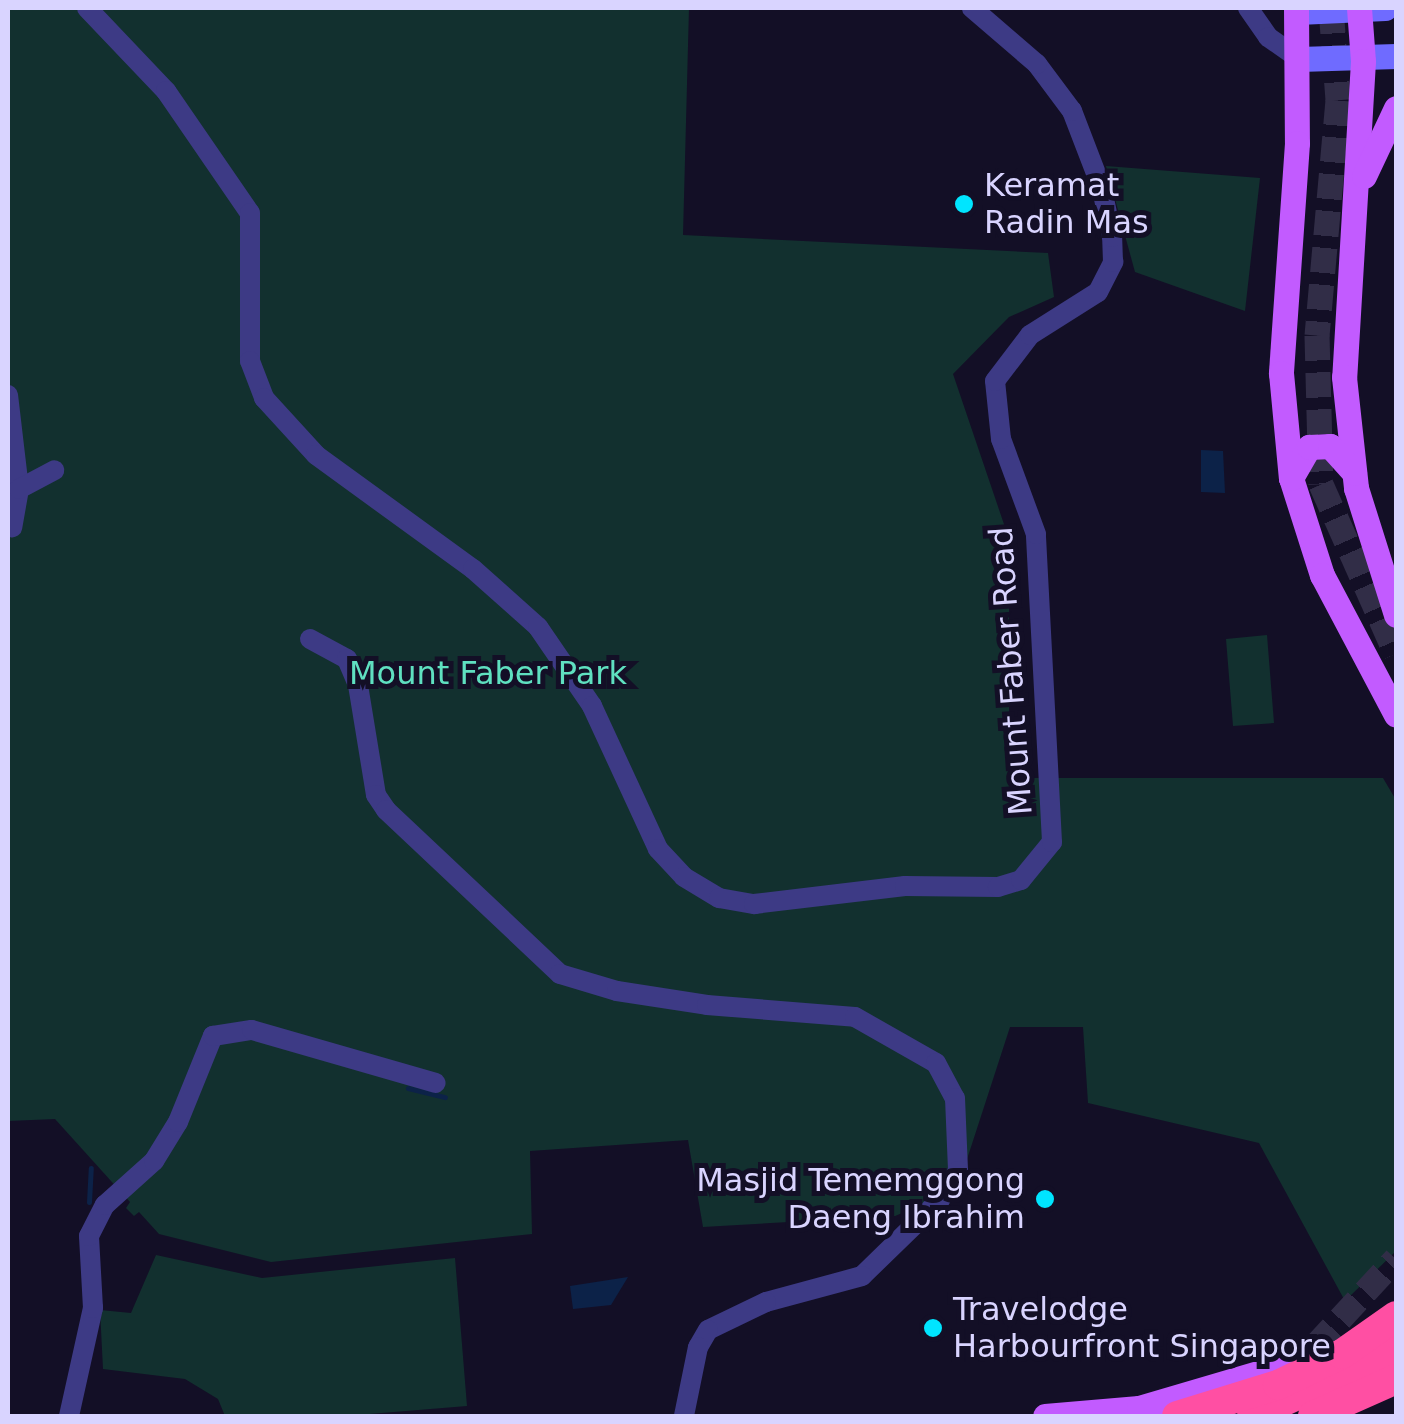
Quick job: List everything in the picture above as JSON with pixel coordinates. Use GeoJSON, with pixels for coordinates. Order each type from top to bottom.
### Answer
{"type":"FeatureCollection","features":[{"type":"Feature","properties":{"kind":"highway"},"geometry":{"type":"LineString","coordinates":[[1177,1416],[1278,1385],[1342,1354],[1396,1316]]}},
{"type":"Feature","properties":{"kind":"highway"},"geometry":{"type":"LineString","coordinates":[[1252,1416],[1396,1348]]}},
{"type":"Feature","properties":{"kind":"highway"},"geometry":{"type":"LineString","coordinates":[[1313,1416],[1396,1379]]}},
{"type":"Feature","properties":{"kind":"main road"},"geometry":{"type":"LineString","coordinates":[[1396,615],[1354,473],[1344,360],[1368,9],[1293,9],[1300,59],[1281,373],[1291,478],[1322,574],[1396,715]]}},
{"type":"Feature","properties":{"kind":"main road"},"geometry":{"type":"LineString","coordinates":[[1300,59],[1396,56]]}},
{"type":"Feature","properties":{"kind":"main road"},"geometry":{"type":"LineString","coordinates":[[1354,204],[1396,108]]}},
{"type":"Feature","properties":{"kind":"main road"},"geometry":{"type":"LineString","coordinates":[[1291,478],[1308,447],[1330,446],[1354,473]]}},
{"type":"Feature","properties":{"kind":"main road"},"geometry":{"type":"LineString","coordinates":[[1044,1416],[1139,1408],[1246,1380],[1326,1350],[1396,1306]]}},
{"type":"Feature","properties":{"kind":"street","name":"Mount Faber Road"},"geometry":{"type":"LineString","coordinates":[[87,8],[166,91],[250,213],[250,361],[264,398],[316,454],[473,568],[538,627],[592,706],[658,849],[684,877],[718,898],[754,904],[905,886],[972,891],[1021,880],[1052,842],[1036,534],[1001,439],[996,381],[1030,335],[1098,292],[1113,262],[1112,238],[1102,189],[1072,111],[1037,64],[972,8]]}},
{"type":"Feature","properties":{"kind":"street"},"geometry":{"type":"LineString","coordinates":[[1248,8],[1268,37],[1300,59]]}},
{"type":"Feature","properties":{"kind":"street"},"geometry":{"type":"LineString","coordinates":[[8,394],[19,489],[12,528]]}},
{"type":"Feature","properties":{"kind":"street"},"geometry":{"type":"LineString","coordinates":[[19,489],[54,470]]}},
{"type":"Feature","properties":{"kind":"street"},"geometry":{"type":"LineString","coordinates":[[310,639],[347,659],[358,685],[376,795],[386,810],[560,974],[618,991],[707,1005],[855,1017],[936,1063],[955,1098],[958,1171],[939,1202],[862,1276],[766,1302],[708,1330],[698,1346],[684,1416]]}},
{"type":"Feature","properties":{"kind":"street"},"geometry":{"type":"LineString","coordinates":[[69,1416],[93,1308],[89,1236],[105,1205],[154,1161],[170,1135],[213,1036],[252,1030],[436,1083]]}},
{"type":"Feature","properties":{"kind":"green space","name":"Mount Faber Park"},"geometry":{"type":"Polygon","coordinates":[[[8,8],[689,8],[683,235],[1048,253],[1054,297],[1009,317],[953,374],[1009,539],[1009,778],[1383,778],[1396,800],[1396,1251],[1345,1301],[1259,1143],[1088,1103],[1083,1027],[1010,1027],[957,1190],[895,1216],[703,1227],[688,1140],[530,1151],[532,1234],[271,1262],[159,1234],[139,1212],[134,1216],[126,1208],[130,1202],[55,1119],[8,1121],[8,8]]]}},
{"type":"Feature","properties":{"kind":"green space"},"geometry":{"type":"Polygon","coordinates":[[[1106,166],[1260,178],[1245,311],[1135,272],[1106,166]]]}},
{"type":"Feature","properties":{"kind":"green space"},"geometry":{"type":"Polygon","coordinates":[[[1267,635],[1274,723],[1233,726],[1226,639],[1267,635]]]}},
{"type":"Feature","properties":{"kind":"green space"},"geometry":{"type":"Polygon","coordinates":[[[156,1255],[262,1278],[455,1258],[467,1406],[345,1416],[225,1416],[218,1399],[185,1379],[103,1369],[100,1310],[131,1313],[156,1255]]]}},
{"type":"Feature","properties":{"kind":"water"},"geometry":{"type":"Polygon","coordinates":[[[1201,450],[1223,451],[1225,493],[1201,492],[1201,450]]]}},
{"type":"Feature","properties":{"kind":"water"},"geometry":{"type":"Polygon","coordinates":[[[628,1277],[611,1305],[573,1309],[570,1286],[628,1277]]]}},
{"type":"Feature","properties":{"kind":"waterway"},"geometry":{"type":"LineString","coordinates":[[408,1088],[445,1097]]}},
{"type":"Feature","properties":{"kind":"waterway"},"geometry":{"type":"LineString","coordinates":[[89,1202],[91,1168]]}},
{"type":"Feature","properties":{"kind":"tunnel"},"geometry":{"type":"LineString","coordinates":[[1331,8],[1338,100],[1317,335],[1321,484],[1396,653]]}},
{"type":"Feature","properties":{"kind":"tunnel"},"geometry":{"type":"LineString","coordinates":[[1290,1373],[1396,1258]]}},
{"type":"Feature","properties":{"kind":"place","name":"Keramat Radin Mas"},"geometry":{"type":"Point","coordinates":[964,204]}},
{"type":"Feature","properties":{"kind":"place","name":"Masjid Tememggong Daeng Ibrahim"},"geometry":{"type":"Point","coordinates":[1045,1199]}},
{"type":"Feature","properties":{"kind":"place","name":"Travelodge Harbourfront Singapore"},"geometry":{"type":"Point","coordinates":[933,1328]}}]}
